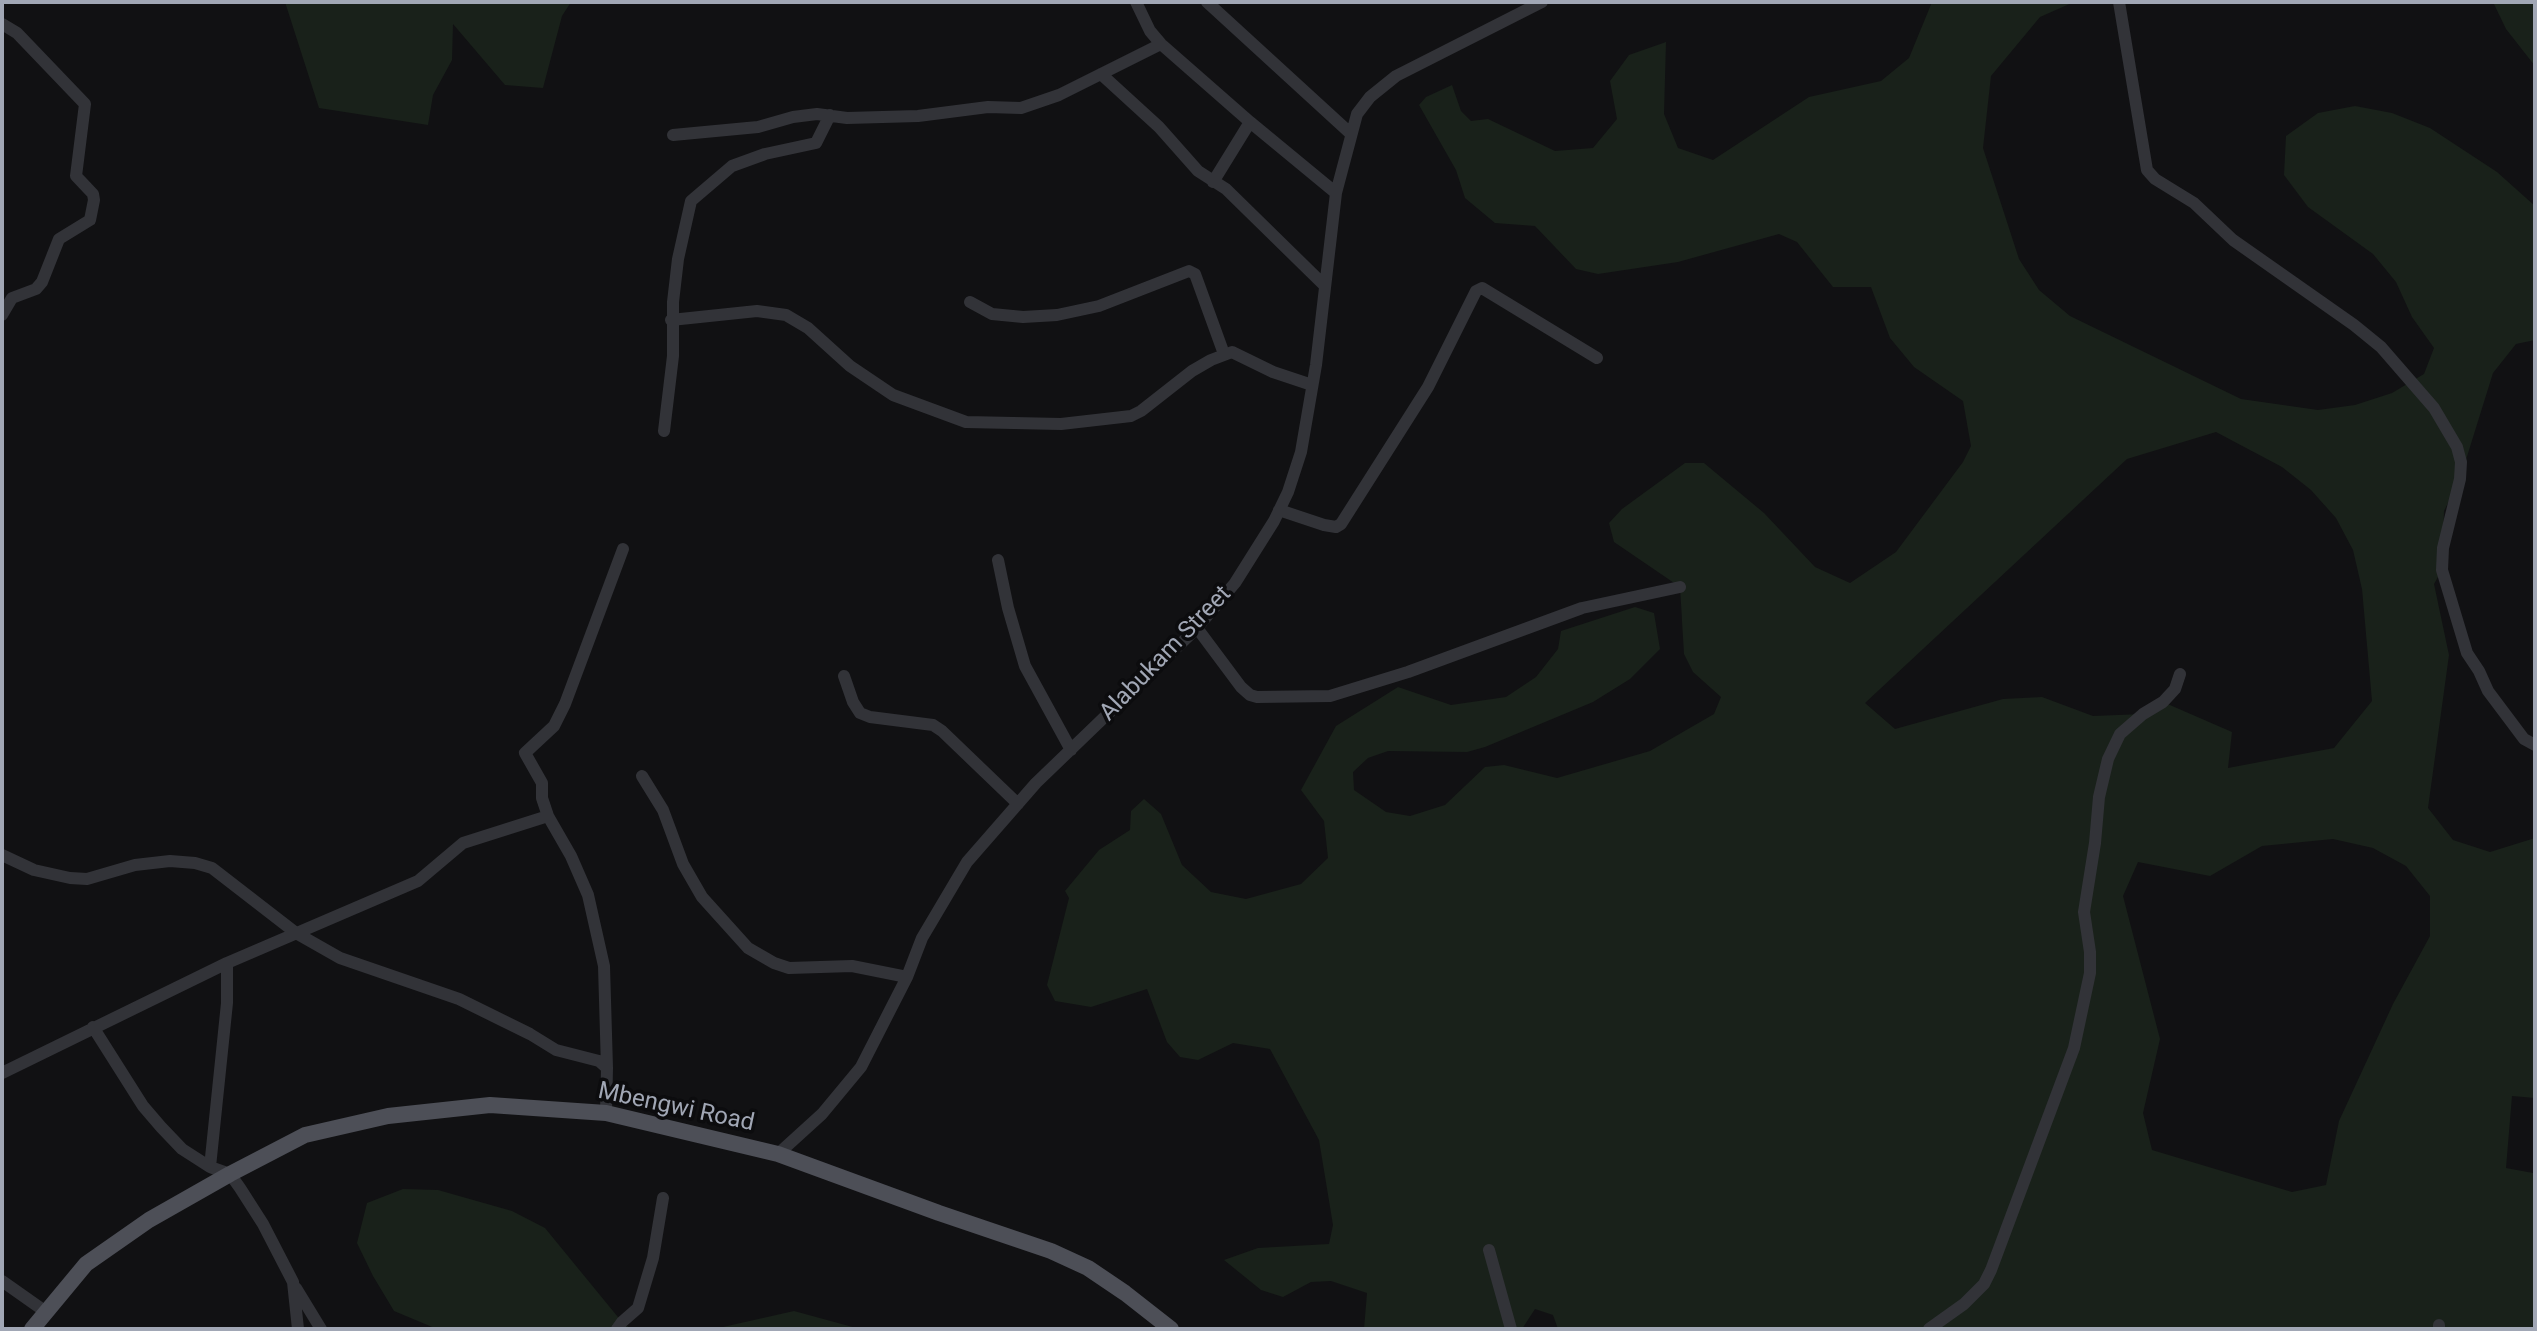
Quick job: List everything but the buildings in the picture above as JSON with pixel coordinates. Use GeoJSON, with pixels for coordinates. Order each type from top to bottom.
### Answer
{"type":"FeatureCollection","features":[{"type":"Feature","properties":{"kind":"main road","name":"Mbengwi Road"},"geometry":{"type":"LineString","coordinates":[[32,1329],[86,1264],[149,1220],[306,1135],[388,1116],[490,1105],[606,1113],[778,1154],[1051,1251],[1088,1268],[1171,1329]]}},
{"type":"Feature","properties":{"kind":"street"},"geometry":{"type":"LineString","coordinates":[[1136,2],[1150,31],[1161,44],[1336,193]]}},
{"type":"Feature","properties":{"kind":"street"},"geometry":{"type":"LineString","coordinates":[[1207,2],[1350,133]]}},
{"type":"Feature","properties":{"kind":"street","name":"Alabukam Street"},"geometry":{"type":"LineString","coordinates":[[778,1154],[821,1114],[861,1067],[907,977],[922,938],[967,862],[1071,750],[1197,628],[1235,583],[1279,510],[1296,472],[1301,452],[1336,193],[1357,114],[1370,96],[1396,76],[1542,2]]}},
{"type":"Feature","properties":{"kind":"street"},"geometry":{"type":"LineString","coordinates":[[2119,2],[2147,170],[2155,180],[2194,203],[2233,240],[2354,324],[2381,347],[2434,408],[2457,447],[2461,463],[2460,479],[2443,548],[2442,570],[2467,653],[2488,691],[2524,739],[2535,746]]}},
{"type":"Feature","properties":{"kind":"street"},"geometry":{"type":"LineString","coordinates":[[2,24],[17,33],[85,104],[76,176],[93,194],[94,200],[90,220],[59,239],[42,282],[36,289],[12,298],[2,315]]}},
{"type":"Feature","properties":{"kind":"street"},"geometry":{"type":"LineString","coordinates":[[673,135],[758,127],[793,117],[918,116],[973,108],[1021,108],[1059,94],[1161,44]]}},
{"type":"Feature","properties":{"kind":"street"},"geometry":{"type":"LineString","coordinates":[[1101,74],[1166,134],[1198,171],[1226,189],[1325,286]]}},
{"type":"Feature","properties":{"kind":"street"},"geometry":{"type":"LineString","coordinates":[[664,431],[673,356],[671,320],[678,259],[691,201],[733,166],[765,154],[816,144],[830,116]]}},
{"type":"Feature","properties":{"kind":"street"},"geometry":{"type":"LineString","coordinates":[[1213,182],[1250,122]]}},
{"type":"Feature","properties":{"kind":"street"},"geometry":{"type":"LineString","coordinates":[[970,302],[992,314],[1023,317],[1057,315],[1099,306],[1189,271],[1195,274],[1224,354]]}},
{"type":"Feature","properties":{"kind":"street"},"geometry":{"type":"LineString","coordinates":[[1279,510],[1325,525],[1336,527],[1342,524],[1428,387],[1476,291],[1482,288],[1597,358]]}},
{"type":"Feature","properties":{"kind":"street"},"geometry":{"type":"LineString","coordinates":[[671,320],[757,311],[786,315],[808,328],[850,366],[893,395],[966,422],[1061,424],[1131,416],[1192,371],[1232,352],[1273,372],[1312,385]]}},
{"type":"Feature","properties":{"kind":"street"},"geometry":{"type":"LineString","coordinates":[[606,1113],[604,966],[594,919],[576,866],[548,816],[542,798],[542,783],[525,753],[554,726],[623,549]]}},
{"type":"Feature","properties":{"kind":"street"},"geometry":{"type":"LineString","coordinates":[[999,560],[1007,608],[1025,666],[1071,750]]}},
{"type":"Feature","properties":{"kind":"street"},"geometry":{"type":"LineString","coordinates":[[1197,628],[1250,695],[1329,696],[1408,672],[1583,608],[1680,587]]}},
{"type":"Feature","properties":{"kind":"street"},"geometry":{"type":"LineString","coordinates":[[1929,1329],[1964,1304],[1984,1284],[2074,1048],[2090,973],[2084,912],[2099,797],[2108,759],[2120,734],[2143,714],[2164,702],[2175,689],[2180,674]]}},
{"type":"Feature","properties":{"kind":"street"},"geometry":{"type":"LineString","coordinates":[[844,676],[860,713],[870,717],[933,725],[1018,804]]}},
{"type":"Feature","properties":{"kind":"street"},"geometry":{"type":"LineString","coordinates":[[642,776],[663,810],[683,864],[702,897],[748,948],[789,968],[852,966],[907,977]]}},
{"type":"Feature","properties":{"kind":"street"},"geometry":{"type":"LineString","coordinates":[[2,1073],[227,963],[418,881],[463,843],[548,816]]}},
{"type":"Feature","properties":{"kind":"street"},"geometry":{"type":"LineString","coordinates":[[2,855],[34,870],[70,878],[87,879],[135,865],[170,861],[195,863],[212,868],[296,933],[340,958],[458,999],[530,1034],[555,1051],[591,1057],[607,1068]]}},
{"type":"Feature","properties":{"kind":"street"},"geometry":{"type":"LineString","coordinates":[[209,1167],[227,1003],[227,963]]}},
{"type":"Feature","properties":{"kind":"street"},"geometry":{"type":"LineString","coordinates":[[93,1027],[143,1106],[182,1149],[209,1167],[230,1174],[263,1224],[321,1329]]}},
{"type":"Feature","properties":{"kind":"street"},"geometry":{"type":"LineString","coordinates":[[617,1329],[638,1308],[653,1258],[663,1198]]}},
{"type":"Feature","properties":{"kind":"street"},"geometry":{"type":"LineString","coordinates":[[1489,1250],[1511,1329]]}},
{"type":"Feature","properties":{"kind":"street"},"geometry":{"type":"LineString","coordinates":[[2,1281],[46,1312]]}},
{"type":"Feature","properties":{"kind":"street"},"geometry":{"type":"LineString","coordinates":[[293,1282],[298,1329]]}},
{"type":"Feature","properties":{"kind":"shaded area"},"geometry":{"type":"Polygon","coordinates":[[[285,2],[571,2],[562,16],[543,88],[505,85],[453,24],[452,60],[433,95],[428,125],[319,108],[285,2]]]}},
{"type":"Feature","properties":{"kind":"shaded area"},"geometry":{"type":"Polygon","coordinates":[[[1932,2],[2074,2],[2040,17],[1991,76],[1983,148],[2019,259],[2039,290],[2070,316],[2241,399],[2318,410],[2355,405],[2392,393],[2424,374],[2434,348],[2412,317],[2396,282],[2373,254],[2308,207],[2284,175],[2286,136],[2318,113],[2355,106],[2392,113],[2430,128],[2497,172],[2535,206],[2535,340],[2516,344],[2493,373],[2460,479],[2444,511],[2442,570],[2434,584],[2449,655],[2428,808],[2453,840],[2490,852],[2535,838],[2535,1098],[2512,1096],[2506,1168],[2533,1173],[2535,1176],[2535,1329],[1558,1329],[1553,1315],[1535,1309],[1522,1329],[1364,1329],[1367,1293],[1331,1281],[1311,1282],[1283,1297],[1261,1290],[1224,1260],[1258,1248],[1329,1244],[1333,1225],[1319,1140],[1270,1049],[1233,1043],[1198,1060],[1180,1057],[1167,1042],[1147,989],[1091,1007],[1055,1001],[1047,985],[1069,898],[1065,891],[1099,850],[1130,830],[1131,811],[1144,799],[1161,814],[1182,865],[1211,892],[1246,899],[1301,884],[1328,858],[1324,821],[1301,790],[1336,726],[1398,687],[1451,705],[1506,697],[1536,677],[1558,649],[1561,631],[1635,607],[1654,613],[1660,649],[1630,679],[1593,702],[1485,747],[1467,752],[1388,751],[1368,758],[1353,772],[1354,790],[1386,812],[1410,816],[1445,805],[1485,767],[1504,765],[1557,778],[1650,751],[1714,714],[1721,697],[1693,672],[1684,654],[1680,587],[1614,542],[1609,523],[1622,509],[1685,463],[1704,463],[1764,513],[1815,567],[1850,583],[1896,552],[1963,462],[1971,446],[1963,401],[1914,367],[1890,338],[1871,287],[1833,287],[1797,242],[1779,234],[1678,262],[1598,274],[1576,269],[1535,226],[1495,223],[1465,198],[1456,170],[1419,105],[1426,97],[1452,85],[1461,111],[1471,121],[1488,119],[1555,151],[1593,148],[1617,119],[1610,81],[1629,55],[1666,42],[1664,114],[1678,148],[1713,160],[1809,97],[1881,81],[1909,58],[1932,2]],[[2216,432],[2127,459],[1865,703],[1895,729],[2003,699],[2042,697],[2093,716],[2143,714],[2163,702],[2232,732],[2228,768],[2334,748],[2372,701],[2362,589],[2353,550],[2336,518],[2311,490],[2282,467],[2216,432]],[[2333,839],[2262,846],[2210,876],[2138,862],[2123,896],[2160,1039],[2143,1113],[2152,1150],[2292,1192],[2326,1185],[2339,1121],[2393,1004],[2430,936],[2430,896],[2406,866],[2373,848],[2333,839]]]}},
{"type":"Feature","properties":{"kind":"shaded area"},"geometry":{"type":"Polygon","coordinates":[[[2493,2],[2535,2],[2535,66],[2506,29],[2493,2]]]}},
{"type":"Feature","properties":{"kind":"shaded area"},"geometry":{"type":"Polygon","coordinates":[[[403,1189],[438,1190],[512,1211],[545,1228],[622,1322],[631,1329],[437,1329],[394,1311],[357,1243],[367,1203],[403,1189]]]}},
{"type":"Feature","properties":{"kind":"shaded area"},"geometry":{"type":"Polygon","coordinates":[[[794,1311],[860,1329],[714,1329],[794,1311]]]}}]}
